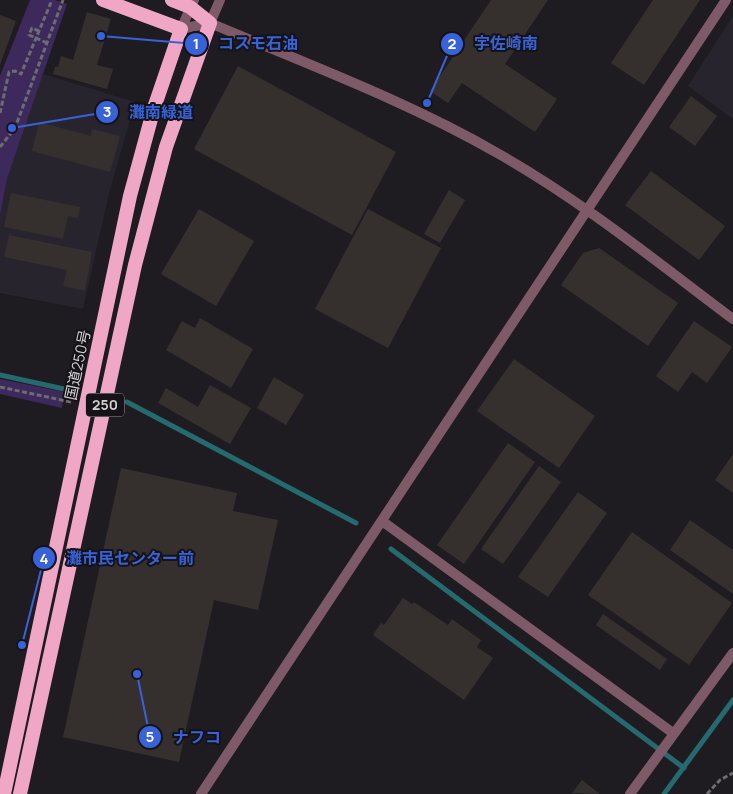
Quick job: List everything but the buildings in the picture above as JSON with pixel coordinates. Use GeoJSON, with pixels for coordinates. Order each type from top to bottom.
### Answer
{"type":"FeatureCollection","features":[{"type":"Feature","properties":{"kind":"highway"},"geometry":{"type":"LineString","coordinates":[[103,0],[181,29]]}},
{"type":"Feature","properties":{"kind":"highway"},"geometry":{"type":"LineString","coordinates":[[172,0],[192,4],[210,23]]}},
{"type":"Feature","properties":{"kind":"highway","name":"250"},"geometry":{"type":"LineString","coordinates":[[21,794],[135,265],[166,147],[210,23]]}},
{"type":"Feature","properties":{"kind":"highway","name":"国道250号"},"geometry":{"type":"LineString","coordinates":[[3,791],[130,196],[154,108],[181,29]]}},
{"type":"Feature","properties":{"kind":"street"},"geometry":{"type":"LineString","coordinates":[[210,23],[220,0]]}},
{"type":"Feature","properties":{"kind":"street"},"geometry":{"type":"LineString","coordinates":[[201,794],[726,0]]}},
{"type":"Feature","properties":{"kind":"street"},"geometry":{"type":"LineString","coordinates":[[181,29],[192,4]]}},
{"type":"Feature","properties":{"kind":"street"},"geometry":{"type":"LineString","coordinates":[[181,29],[210,23],[404,104],[499,154],[587,210],[733,319]]}},
{"type":"Feature","properties":{"kind":"street"},"geometry":{"type":"LineString","coordinates":[[382,521],[673,733]]}},
{"type":"Feature","properties":{"kind":"street"},"geometry":{"type":"LineString","coordinates":[[630,794],[733,653]]}},
{"type":"Feature","properties":{"kind":"street"},"geometry":{"type":"LineString","coordinates":[[3,791],[21,794]]}},
{"type":"Feature","properties":{"kind":"path"},"geometry":{"type":"LineString","coordinates":[[0,113],[9,72],[15,71],[20,74],[52,0]]}},
{"type":"Feature","properties":{"kind":"path"},"geometry":{"type":"LineString","coordinates":[[0,147],[14,128],[63,0]]}},
{"type":"Feature","properties":{"kind":"path"},"geometry":{"type":"LineString","coordinates":[[39,31],[32,28],[29,35],[47,43]]}},
{"type":"Feature","properties":{"kind":"path"},"geometry":{"type":"LineString","coordinates":[[0,387],[71,402]]}},
{"type":"Feature","properties":{"kind":"path"},"geometry":{"type":"LineString","coordinates":[[706,794],[720,780],[733,773]]}},
{"type":"Feature","properties":{"kind":"shaded area"},"geometry":{"type":"Polygon","coordinates":[[[30,0],[55,0],[67,4],[7,179],[0,216],[0,76],[30,0]]]}},
{"type":"Feature","properties":{"kind":"shaded area"},"geometry":{"type":"Polygon","coordinates":[[[733,16],[733,119],[688,86],[733,16]]]}},
{"type":"Feature","properties":{"kind":"shaded area"},"geometry":{"type":"Polygon","coordinates":[[[43,74],[135,102],[109,193],[83,309],[0,293],[0,216],[7,179],[43,74]]]}},
{"type":"Feature","properties":{"kind":"shaded area"},"geometry":{"type":"Polygon","coordinates":[[[0,379],[64,392],[62,408],[0,394],[0,379]]]}},
{"type":"Feature","properties":{"kind":"waterway"},"geometry":{"type":"LineString","coordinates":[[0,375],[64,389]]}},
{"type":"Feature","properties":{"kind":"waterway"},"geometry":{"type":"LineString","coordinates":[[127,402],[356,523]]}},
{"type":"Feature","properties":{"kind":"waterway"},"geometry":{"type":"LineString","coordinates":[[391,549],[684,768]]}},
{"type":"Feature","properties":{"kind":"waterway"},"geometry":{"type":"LineString","coordinates":[[664,794],[733,700]]}},
{"type":"Feature","properties":{"kind":"place","name":"コスモ石油"},"geometry":{"type":"Point","coordinates":[101,36]}},
{"type":"Feature","properties":{"kind":"place","name":"宇佐崎南"},"geometry":{"type":"Point","coordinates":[427,103]}},
{"type":"Feature","properties":{"kind":"place","name":"灘南緑道"},"geometry":{"type":"Point","coordinates":[12,128]}},
{"type":"Feature","properties":{"kind":"place","name":"灘市民センター前"},"geometry":{"type":"Point","coordinates":[22,645]}},
{"type":"Feature","properties":{"kind":"place","name":"ナフコ"},"geometry":{"type":"Point","coordinates":[137,674]}}]}
